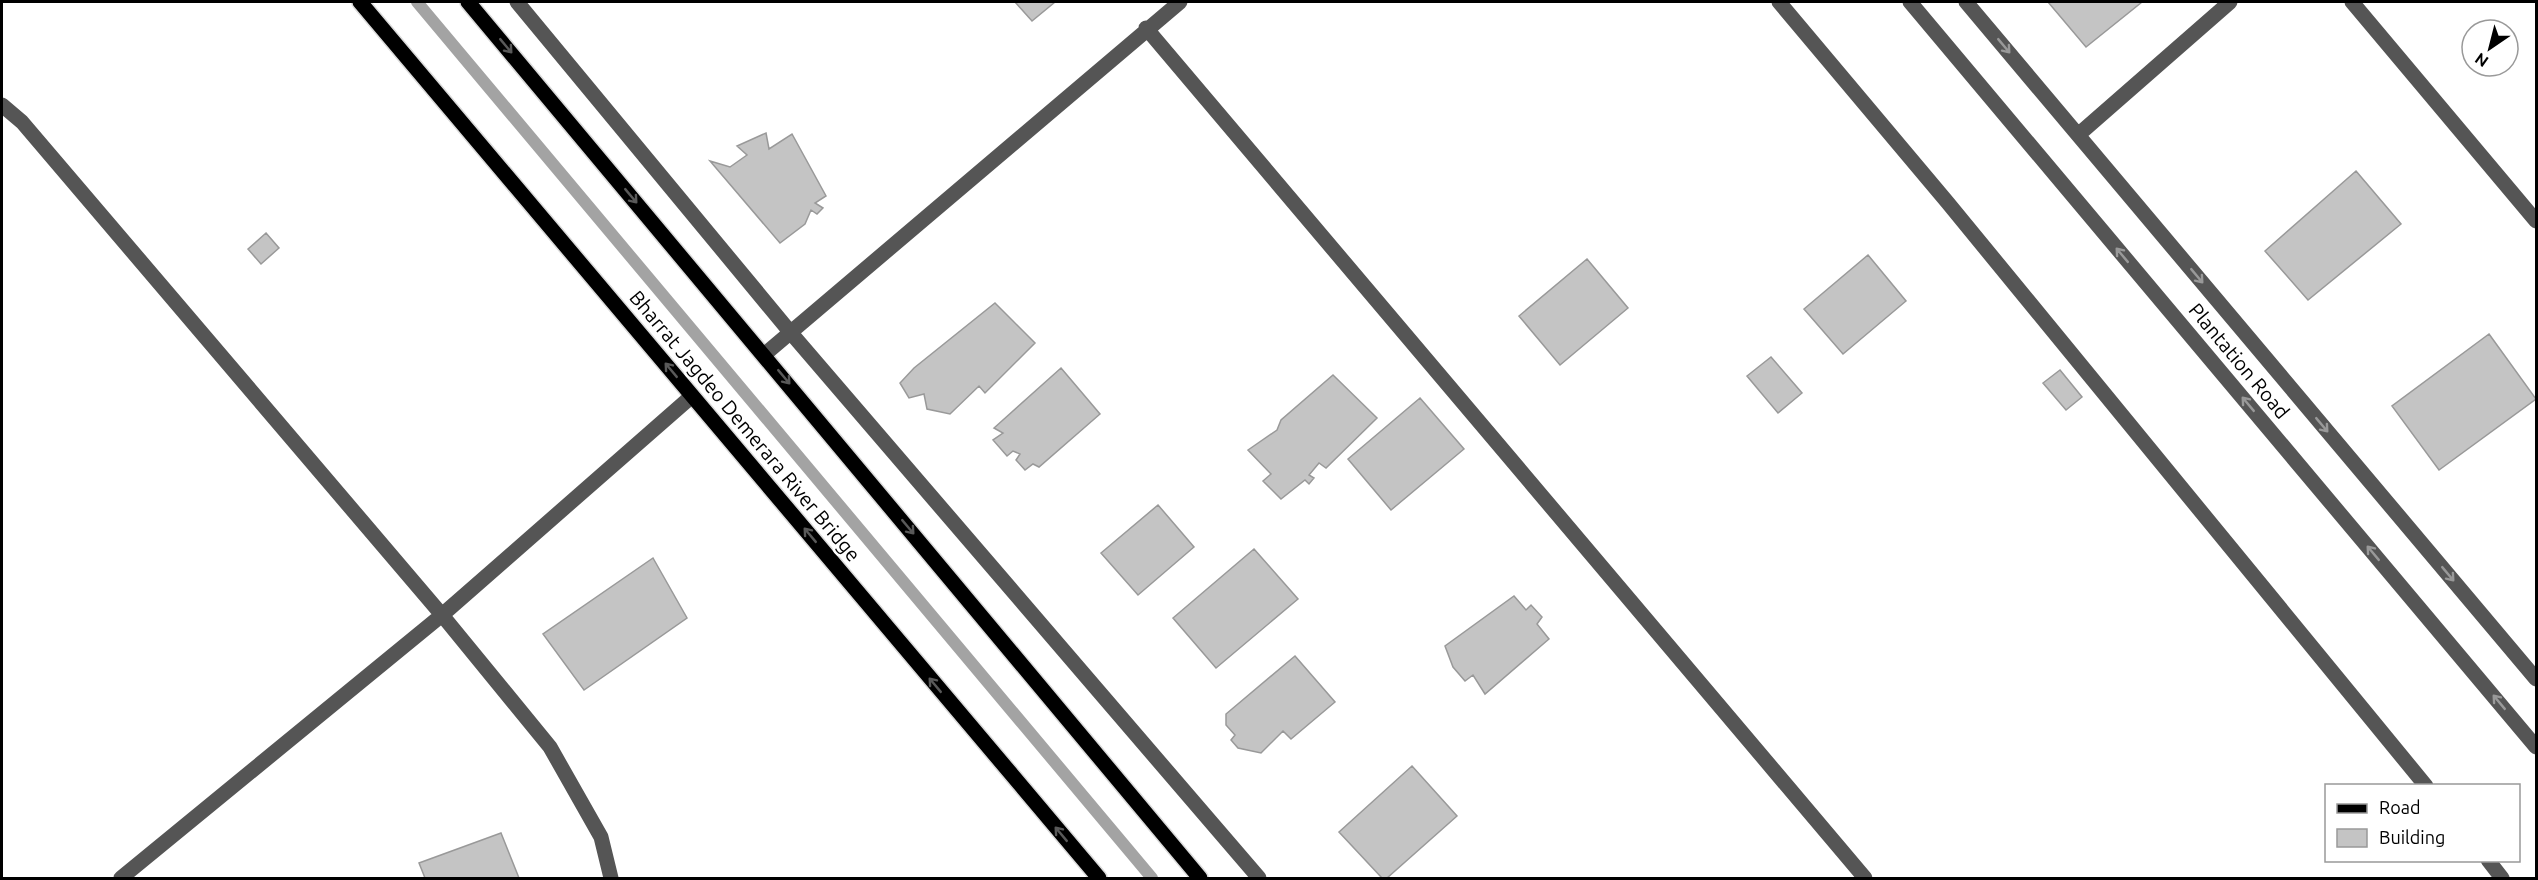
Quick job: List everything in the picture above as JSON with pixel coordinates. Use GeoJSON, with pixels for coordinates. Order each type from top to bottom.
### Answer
{"type":"FeatureCollection","features":[{"type":"Feature","properties":{"kind":"main road","name":"Bharrat Jagdeo Demerara River Bridge"},"geometry":{"type":"LineString","coordinates":[[360,2],[1099,879]]}},
{"type":"Feature","properties":{"kind":"main road"},"geometry":{"type":"LineString","coordinates":[[468,2],[765,354],[1200,879]]}},
{"type":"Feature","properties":{"kind":"street"},"geometry":{"type":"LineString","coordinates":[[518,2],[791,333],[1258,879]]}},
{"type":"Feature","properties":{"kind":"street"},"geometry":{"type":"LineString","coordinates":[[765,354],[1146,28],[1180,2]]}},
{"type":"Feature","properties":{"kind":"street"},"geometry":{"type":"LineString","coordinates":[[1779,2],[1948,203],[2424,784]]}},
{"type":"Feature","properties":{"kind":"street","name":"Plantation Road"},"geometry":{"type":"LineString","coordinates":[[1910,2],[2536,747]]}},
{"type":"Feature","properties":{"kind":"street","name":"Plantation Road"},"geometry":{"type":"LineString","coordinates":[[1966,2],[2536,679]]}},
{"type":"Feature","properties":{"kind":"street"},"geometry":{"type":"LineString","coordinates":[[2078,135],[2230,2]]}},
{"type":"Feature","properties":{"kind":"street"},"geometry":{"type":"LineString","coordinates":[[2352,2],[2536,221]]}},
{"type":"Feature","properties":{"kind":"street"},"geometry":{"type":"LineString","coordinates":[[1146,28],[1865,879]]}},
{"type":"Feature","properties":{"kind":"street"},"geometry":{"type":"LineString","coordinates":[[2,105],[22,122],[442,615],[550,747],[601,837],[611,879]]}},
{"type":"Feature","properties":{"kind":"street"},"geometry":{"type":"LineString","coordinates":[[125,877],[442,615],[693,396]]}},
{"type":"Feature","properties":{"kind":"street"},"geometry":{"type":"LineString","coordinates":[[2489,862],[2502,879]]}},
{"type":"Feature","properties":{"kind":"building"},"geometry":{"type":"Polygon","coordinates":[[[1015,2],[1055,2],[1032,21],[1015,2]]]}},
{"type":"Feature","properties":{"kind":"building"},"geometry":{"type":"Polygon","coordinates":[[[2048,2],[2142,2],[2086,47],[2048,2]]]}},
{"type":"Feature","properties":{"kind":"building"},"geometry":{"type":"Polygon","coordinates":[[[766,133],[769,149],[792,134],[826,196],[815,203],[823,208],[817,214],[811,210],[805,224],[780,243],[710,161],[730,167],[747,155],[737,146],[766,133]]]}},
{"type":"Feature","properties":{"kind":"building"},"geometry":{"type":"Polygon","coordinates":[[[2356,171],[2401,224],[2308,300],[2265,251],[2356,171]]]}},
{"type":"Feature","properties":{"kind":"building"},"geometry":{"type":"Polygon","coordinates":[[[266,233],[279,248],[261,264],[248,249],[266,233]]]}},
{"type":"Feature","properties":{"kind":"building"},"geometry":{"type":"Polygon","coordinates":[[[1868,255],[1906,301],[1843,354],[1804,309],[1868,255]]]}},
{"type":"Feature","properties":{"kind":"building"},"geometry":{"type":"Polygon","coordinates":[[[1587,259],[1628,308],[1560,365],[1519,316],[1587,259]]]}},
{"type":"Feature","properties":{"kind":"building"},"geometry":{"type":"Polygon","coordinates":[[[995,303],[1035,343],[985,393],[979,386],[950,414],[927,409],[924,394],[909,398],[900,383],[914,368],[995,303]]]}},
{"type":"Feature","properties":{"kind":"building"},"geometry":{"type":"Polygon","coordinates":[[[2489,334],[2536,399],[2439,470],[2392,406],[2489,334]]]}},
{"type":"Feature","properties":{"kind":"building"},"geometry":{"type":"Polygon","coordinates":[[[1771,357],[1802,393],[1778,413],[1747,376],[1771,357]]]}},
{"type":"Feature","properties":{"kind":"building"},"geometry":{"type":"Polygon","coordinates":[[[1061,368],[1100,414],[1039,467],[1033,464],[1025,470],[1016,460],[1020,454],[1013,451],[1007,456],[993,440],[1003,433],[994,428],[1061,368]]]}},
{"type":"Feature","properties":{"kind":"building"},"geometry":{"type":"Polygon","coordinates":[[[2060,370],[2082,397],[2066,410],[2043,383],[2060,370]]]}},
{"type":"Feature","properties":{"kind":"building"},"geometry":{"type":"Polygon","coordinates":[[[1333,375],[1377,418],[1326,468],[1319,463],[1309,475],[1314,478],[1309,484],[1305,480],[1281,499],[1263,481],[1271,474],[1248,450],[1277,430],[1281,420],[1333,375]]]}},
{"type":"Feature","properties":{"kind":"building"},"geometry":{"type":"Polygon","coordinates":[[[1420,398],[1464,449],[1391,510],[1348,459],[1420,398]]]}},
{"type":"Feature","properties":{"kind":"building"},"geometry":{"type":"Polygon","coordinates":[[[1158,505],[1194,547],[1138,595],[1101,553],[1158,505]]]}},
{"type":"Feature","properties":{"kind":"building"},"geometry":{"type":"Polygon","coordinates":[[[1254,549],[1298,599],[1216,668],[1173,618],[1254,549]]]}},
{"type":"Feature","properties":{"kind":"building"},"geometry":{"type":"Polygon","coordinates":[[[653,558],[687,618],[584,690],[543,634],[653,558]]]}},
{"type":"Feature","properties":{"kind":"building"},"geometry":{"type":"Polygon","coordinates":[[[1514,596],[1526,610],[1531,605],[1542,617],[1537,624],[1549,639],[1485,694],[1473,675],[1465,681],[1453,667],[1445,646],[1514,596]]]}},
{"type":"Feature","properties":{"kind":"building"},"geometry":{"type":"Polygon","coordinates":[[[1295,656],[1335,702],[1291,739],[1283,731],[1261,753],[1238,748],[1231,740],[1235,735],[1226,725],[1226,714],[1295,656]]]}},
{"type":"Feature","properties":{"kind":"building"},"geometry":{"type":"Polygon","coordinates":[[[1412,766],[1457,816],[1387,878],[1382,878],[1339,832],[1412,766]]]}},
{"type":"Feature","properties":{"kind":"building"},"geometry":{"type":"Polygon","coordinates":[[[501,833],[519,878],[425,878],[419,863],[501,833]]]}},
{"type":"Feature","properties":{"kind":"waterway"},"geometry":{"type":"LineString","coordinates":[[417,2],[1152,878]]}}]}
